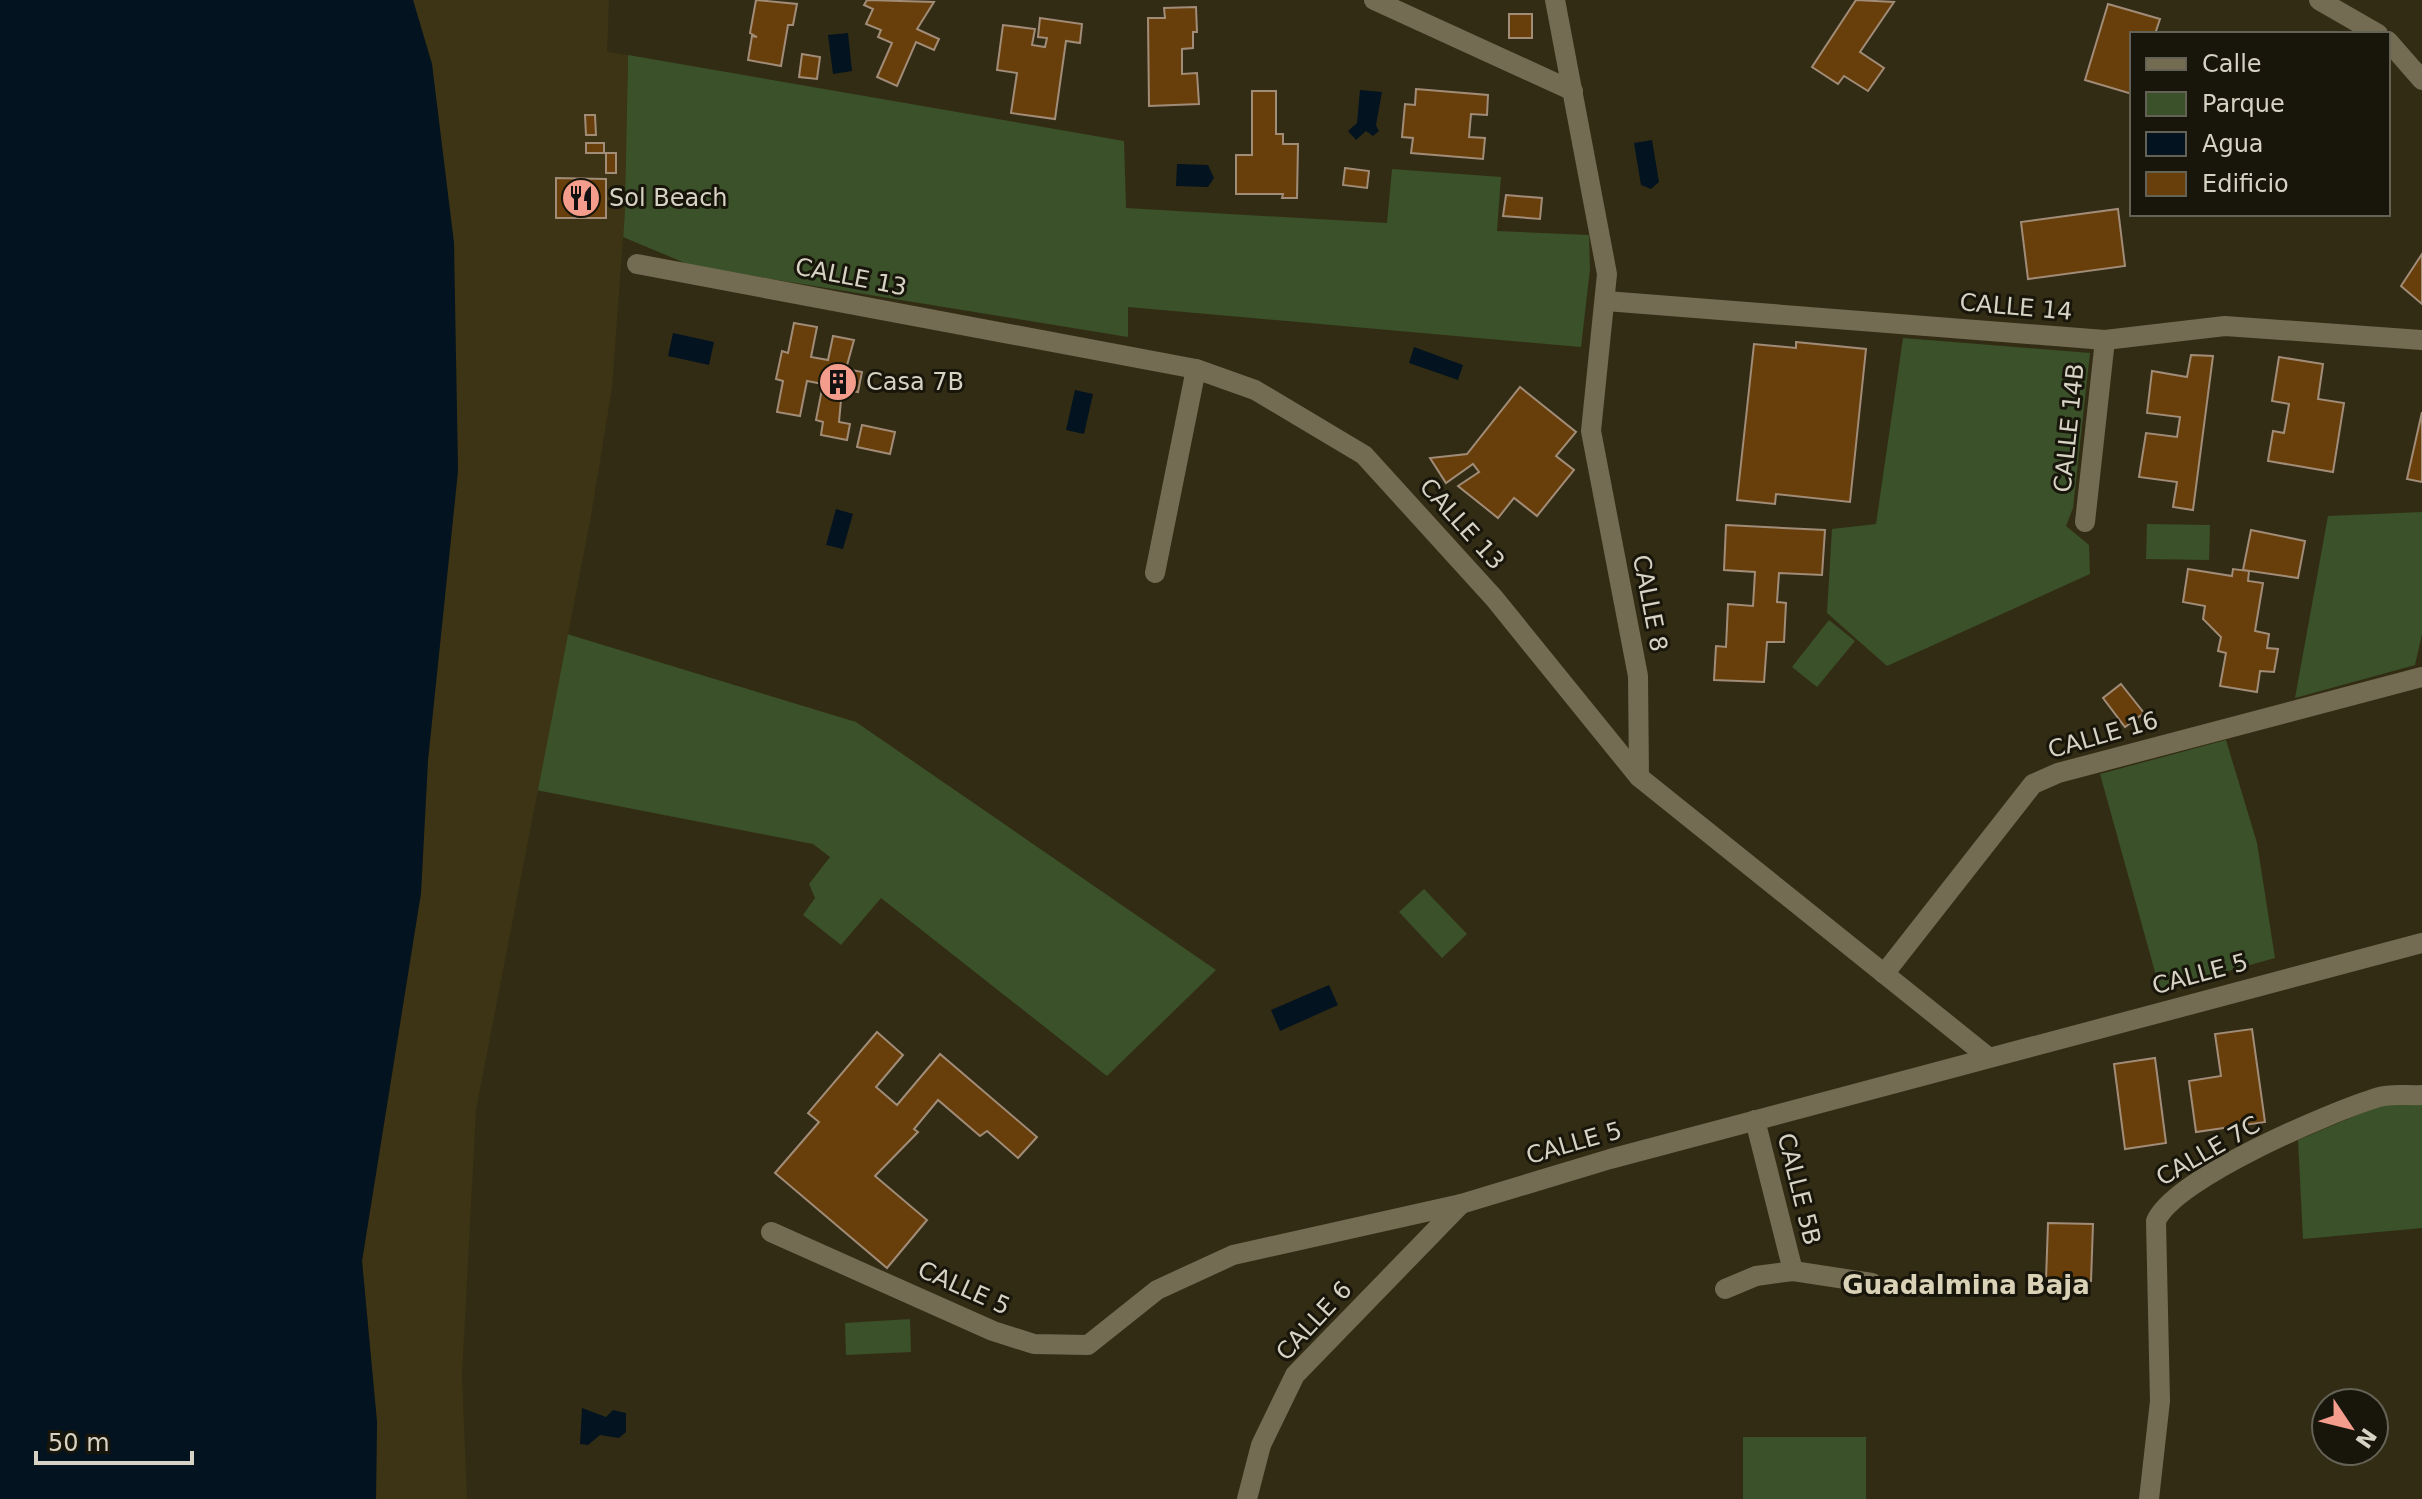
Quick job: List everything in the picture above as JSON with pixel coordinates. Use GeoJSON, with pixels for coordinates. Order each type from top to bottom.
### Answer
{"type":"FeatureCollection","features":[{"type":"Feature","properties":{"kind":"street"},"geometry":{"type":"LineString","coordinates":[[1374,0],[1573,91]]}},
{"type":"Feature","properties":{"kind":"street","name":"CALLE 8"},"geometry":{"type":"LineString","coordinates":[[1555,0],[1607,274],[1591,431],[1638,676],[1639,777]]}},
{"type":"Feature","properties":{"kind":"street"},"geometry":{"type":"LineString","coordinates":[[2319,0],[2375,32]]}},
{"type":"Feature","properties":{"kind":"street"},"geometry":{"type":"LineString","coordinates":[[2390,43],[2422,80]]}},
{"type":"Feature","properties":{"kind":"street","name":"CALLE 13"},"geometry":{"type":"LineString","coordinates":[[637,264],[1196,369],[1255,390],[1364,455],[1494,598],[1639,777]]}},
{"type":"Feature","properties":{"kind":"street","name":"CALLE 14"},"geometry":{"type":"LineString","coordinates":[[1606,301],[2105,340],[2225,326],[2422,340]]}},
{"type":"Feature","properties":{"kind":"street","name":"CALLE 14B"},"geometry":{"type":"LineString","coordinates":[[2085,522],[2105,340]]}},
{"type":"Feature","properties":{"kind":"street"},"geometry":{"type":"LineString","coordinates":[[1155,573],[1196,369]]}},
{"type":"Feature","properties":{"kind":"street","name":"CALLE 16"},"geometry":{"type":"LineString","coordinates":[[1884,974],[2033,784],[2058,773],[2422,677]]}},
{"type":"Feature","properties":{"kind":"street"},"geometry":{"type":"LineString","coordinates":[[1639,777],[1988,1057]]}},
{"type":"Feature","properties":{"kind":"street","name":"CALLE 5"},"geometry":{"type":"LineString","coordinates":[[771,1232],[993,1331],[1034,1344],[1088,1345],[1157,1290],[1233,1255],[1461,1204],[1755,1120],[2422,943]]}},
{"type":"Feature","properties":{"kind":"street","name":"CALLE 7C"},"geometry":{"type":"LineString","coordinates":[[2149,1499],[2160,1401],[2156,1221],[2162,1208],[2231,1162],[2312,1124],[2382,1096],[2422,1095]]}},
{"type":"Feature","properties":{"kind":"street","name":"CALLE 5B"},"geometry":{"type":"LineString","coordinates":[[1755,1120],[1793,1271]]}},
{"type":"Feature","properties":{"kind":"street","name":"CALLE 6"},"geometry":{"type":"LineString","coordinates":[[1247,1499],[1261,1445],[1295,1375],[1461,1204]]}},
{"type":"Feature","properties":{"kind":"street","name":"CALLE 5B"},"geometry":{"type":"LineString","coordinates":[[1725,1289],[1756,1276],[1793,1271],[1872,1283]]}},
{"type":"Feature","properties":{"kind":"green space"},"geometry":{"type":"Polygon","coordinates":[[[628,55],[1124,141],[1126,208],[1387,223],[1392,169],[1501,177],[1497,231],[1589,235],[1590,269],[1581,347],[1128,307],[1128,337],[692,266],[623,237],[628,55]]]}},
{"type":"Feature","properties":{"kind":"green space"},"geometry":{"type":"Polygon","coordinates":[[[1903,338],[2090,353],[2073,508],[2066,526],[2089,545],[2090,574],[1887,666],[1827,613],[1832,529],[1876,524],[1903,338]]]}},
{"type":"Feature","properties":{"kind":"green space"},"geometry":{"type":"Polygon","coordinates":[[[2422,512],[2422,634],[2415,665],[2295,698],[2328,516],[2422,512]]]}},
{"type":"Feature","properties":{"kind":"green space"},"geometry":{"type":"Polygon","coordinates":[[[2147,524],[2210,525],[2209,560],[2146,559],[2147,524]]]}},
{"type":"Feature","properties":{"kind":"green space"},"geometry":{"type":"Polygon","coordinates":[[[1829,620],[1855,641],[1817,687],[1792,667],[1829,620]]]}},
{"type":"Feature","properties":{"kind":"green space"},"geometry":{"type":"Polygon","coordinates":[[[567,634],[856,722],[1216,970],[1107,1076],[881,898],[841,945],[803,915],[815,898],[809,884],[830,857],[813,844],[536,790],[567,634]]]}},
{"type":"Feature","properties":{"kind":"green space"},"geometry":{"type":"Polygon","coordinates":[[[2226,740],[2257,843],[2275,958],[2160,990],[2100,774],[2226,740]]]}},
{"type":"Feature","properties":{"kind":"green space"},"geometry":{"type":"Polygon","coordinates":[[[1424,889],[1467,934],[1442,958],[1399,912],[1424,889]]]}},
{"type":"Feature","properties":{"kind":"green space"},"geometry":{"type":"Polygon","coordinates":[[[2422,1103],[2422,1228],[2303,1239],[2298,1140],[2381,1105],[2422,1103]]]}},
{"type":"Feature","properties":{"kind":"green space"},"geometry":{"type":"Polygon","coordinates":[[[910,1319],[911,1352],[846,1355],[845,1323],[910,1319]]]}},
{"type":"Feature","properties":{"kind":"green space"},"geometry":{"type":"Polygon","coordinates":[[[1743,1437],[1866,1437],[1866,1499],[1743,1499],[1743,1437]]]}},
{"type":"Feature","properties":{"kind":"sand"},"geometry":{"type":"Polygon","coordinates":[[[413,0],[609,0],[607,52],[628,55],[625,211],[612,388],[591,516],[476,1110],[462,1375],[467,1499],[376,1499],[377,1422],[362,1261],[421,893],[428,760],[458,471],[456,368],[432,64],[413,0]]]}},
{"type":"Feature","properties":{"kind":"water"},"geometry":{"type":"Polygon","coordinates":[[[0,0],[413,0],[432,64],[454,243],[458,471],[428,760],[421,893],[362,1261],[377,1422],[376,1499],[0,1499],[0,0]]]}},
{"type":"Feature","properties":{"kind":"water"},"geometry":{"type":"Polygon","coordinates":[[[848,33],[852,71],[833,74],[828,35],[848,33]]]}},
{"type":"Feature","properties":{"kind":"water"},"geometry":{"type":"Polygon","coordinates":[[[1360,90],[1382,92],[1376,125],[1379,131],[1373,136],[1366,131],[1356,140],[1348,131],[1357,123],[1360,90]]]}},
{"type":"Feature","properties":{"kind":"water"},"geometry":{"type":"Polygon","coordinates":[[[1652,140],[1659,182],[1651,189],[1641,185],[1634,143],[1652,140]]]}},
{"type":"Feature","properties":{"kind":"water"},"geometry":{"type":"Polygon","coordinates":[[[1177,164],[1208,165],[1214,178],[1208,187],[1176,186],[1177,164]]]}},
{"type":"Feature","properties":{"kind":"water"},"geometry":{"type":"Polygon","coordinates":[[[673,333],[714,342],[709,365],[668,356],[673,333]]]}},
{"type":"Feature","properties":{"kind":"water"},"geometry":{"type":"Polygon","coordinates":[[[1414,347],[1463,365],[1458,380],[1409,363],[1414,347]]]}},
{"type":"Feature","properties":{"kind":"water"},"geometry":{"type":"Polygon","coordinates":[[[1075,390],[1093,394],[1084,434],[1066,430],[1075,390]]]}},
{"type":"Feature","properties":{"kind":"water"},"geometry":{"type":"Polygon","coordinates":[[[836,509],[853,514],[843,549],[826,545],[836,509]]]}},
{"type":"Feature","properties":{"kind":"water"},"geometry":{"type":"Polygon","coordinates":[[[1329,985],[1338,1005],[1280,1031],[1271,1010],[1329,985]]]}},
{"type":"Feature","properties":{"kind":"water"},"geometry":{"type":"Polygon","coordinates":[[[582,1408],[606,1417],[613,1410],[626,1413],[626,1432],[619,1438],[600,1435],[588,1445],[580,1444],[582,1408]]]}},
{"type":"Feature","properties":{"kind":"building"},"geometry":{"type":"Polygon","coordinates":[[[756,0],[797,4],[793,25],[788,25],[781,66],[748,60],[752,36],[757,37],[750,33],[756,0]]]}},
{"type":"Feature","properties":{"kind":"building"},"geometry":{"type":"Polygon","coordinates":[[[867,0],[934,2],[917,29],[939,39],[934,50],[916,42],[897,86],[877,77],[892,43],[878,37],[881,30],[866,24],[873,9],[864,5],[867,0]]]}},
{"type":"Feature","properties":{"kind":"building"},"geometry":{"type":"Polygon","coordinates":[[[1856,0],[1894,2],[1860,52],[1884,68],[1868,91],[1844,76],[1838,84],[1812,67],[1856,0]]]}},
{"type":"Feature","properties":{"kind":"building"},"geometry":{"type":"Polygon","coordinates":[[[2108,4],[2160,19],[2156,32],[2130,32],[2130,93],[2085,80],[2108,4]]]}},
{"type":"Feature","properties":{"kind":"building"},"geometry":{"type":"Polygon","coordinates":[[[1196,7],[1197,32],[1193,32],[1193,48],[1182,49],[1182,74],[1197,73],[1199,104],[1149,106],[1148,18],[1165,18],[1164,8],[1196,7]]]}},
{"type":"Feature","properties":{"kind":"building"},"geometry":{"type":"Polygon","coordinates":[[[1509,14],[1532,14],[1532,38],[1509,38],[1509,14]]]}},
{"type":"Feature","properties":{"kind":"building"},"geometry":{"type":"Polygon","coordinates":[[[1040,18],[1082,24],[1080,43],[1066,41],[1055,119],[1011,113],[1017,73],[997,70],[1003,25],[1035,29],[1032,45],[1045,47],[1047,38],[1038,37],[1040,18]]]}},
{"type":"Feature","properties":{"kind":"building"},"geometry":{"type":"Polygon","coordinates":[[[802,54],[820,57],[817,79],[799,77],[802,54]]]}},
{"type":"Feature","properties":{"kind":"building"},"geometry":{"type":"Polygon","coordinates":[[[1416,89],[1488,95],[1487,115],[1471,114],[1469,137],[1485,138],[1483,159],[1411,153],[1413,138],[1402,137],[1405,104],[1415,105],[1416,89]]]}},
{"type":"Feature","properties":{"kind":"building"},"geometry":{"type":"Polygon","coordinates":[[[1252,91],[1276,91],[1276,134],[1283,134],[1283,144],[1298,144],[1297,198],[1282,198],[1283,194],[1236,194],[1236,155],[1252,155],[1252,91]]]}},
{"type":"Feature","properties":{"kind":"building"},"geometry":{"type":"Polygon","coordinates":[[[585,115],[595,115],[596,135],[586,135],[585,115]]]}},
{"type":"Feature","properties":{"kind":"building"},"geometry":{"type":"Polygon","coordinates":[[[586,143],[604,143],[604,153],[586,153],[586,143]]]}},
{"type":"Feature","properties":{"kind":"building"},"geometry":{"type":"Polygon","coordinates":[[[606,153],[616,153],[616,173],[606,173],[606,153]]]}},
{"type":"Feature","properties":{"kind":"building"},"geometry":{"type":"Polygon","coordinates":[[[1345,168],[1369,171],[1367,188],[1343,185],[1345,168]]]}},
{"type":"Feature","properties":{"kind":"building","name":"Sol Beach"},"geometry":{"type":"Polygon","coordinates":[[[556,178],[606,179],[606,218],[556,218],[556,178]]]}},
{"type":"Feature","properties":{"kind":"building"},"geometry":{"type":"Polygon","coordinates":[[[1506,195],[1542,198],[1540,219],[1503,216],[1506,195]]]}},
{"type":"Feature","properties":{"kind":"building"},"geometry":{"type":"Polygon","coordinates":[[[2118,209],[2125,266],[2028,279],[2021,222],[2118,209]]]}},
{"type":"Feature","properties":{"kind":"building"},"geometry":{"type":"Polygon","coordinates":[[[2422,254],[2422,304],[2401,286],[2422,254]]]}},
{"type":"Feature","properties":{"kind":"building","name":"Casa 7B"},"geometry":{"type":"Polygon","coordinates":[[[794,323],[817,327],[811,357],[828,360],[833,336],[854,340],[846,369],[862,372],[858,392],[842,389],[839,422],[850,424],[847,440],[821,435],[823,422],[816,420],[823,384],[807,381],[800,416],[777,412],[783,381],[776,379],[782,351],[788,353],[794,323]]]}},
{"type":"Feature","properties":{"kind":"building"},"geometry":{"type":"Polygon","coordinates":[[[1796,342],[1866,349],[1850,502],[1776,494],[1775,504],[1737,500],[1754,344],[1796,348],[1796,342]]]}},
{"type":"Feature","properties":{"kind":"building"},"geometry":{"type":"Polygon","coordinates":[[[2191,355],[2213,356],[2193,510],[2173,507],[2177,482],[2139,477],[2146,433],[2177,437],[2180,417],[2147,413],[2152,371],[2187,377],[2191,355]]]}},
{"type":"Feature","properties":{"kind":"building"},"geometry":{"type":"Polygon","coordinates":[[[2279,357],[2323,364],[2318,399],[2344,403],[2333,472],[2268,461],[2273,431],[2284,433],[2289,404],[2272,401],[2279,357]]]}},
{"type":"Feature","properties":{"kind":"building"},"geometry":{"type":"Polygon","coordinates":[[[1520,387],[1576,432],[1556,456],[1574,470],[1537,516],[1514,498],[1498,518],[1458,486],[1479,472],[1473,464],[1446,483],[1430,458],[1467,454],[1520,387]]]}},
{"type":"Feature","properties":{"kind":"building"},"geometry":{"type":"Polygon","coordinates":[[[2422,412],[2422,482],[2407,479],[2422,412]]]}},
{"type":"Feature","properties":{"kind":"building"},"geometry":{"type":"Polygon","coordinates":[[[862,425],[895,432],[890,454],[857,447],[862,425]]]}},
{"type":"Feature","properties":{"kind":"building"},"geometry":{"type":"Polygon","coordinates":[[[1726,525],[1825,530],[1822,575],[1779,573],[1777,602],[1786,603],[1784,642],[1767,642],[1764,682],[1714,680],[1716,646],[1726,647],[1728,604],[1753,606],[1755,572],[1724,570],[1726,525]]]}},
{"type":"Feature","properties":{"kind":"building"},"geometry":{"type":"Polygon","coordinates":[[[2251,530],[2305,541],[2298,578],[2243,570],[2251,530]]]}},
{"type":"Feature","properties":{"kind":"building"},"geometry":{"type":"Polygon","coordinates":[[[2188,569],[2232,576],[2233,569],[2249,571],[2248,581],[2263,583],[2255,631],[2269,634],[2267,648],[2278,649],[2274,672],[2260,671],[2257,692],[2220,686],[2226,653],[2218,651],[2221,637],[2203,619],[2205,606],[2183,602],[2188,569]]]}},
{"type":"Feature","properties":{"kind":"building"},"geometry":{"type":"Polygon","coordinates":[[[2121,684],[2144,713],[2125,727],[2103,698],[2121,684]]]}},
{"type":"Feature","properties":{"kind":"building"},"geometry":{"type":"Polygon","coordinates":[[[2252,1029],[2265,1122],[2196,1132],[2189,1081],[2221,1076],[2215,1034],[2252,1029]]]}},
{"type":"Feature","properties":{"kind":"building"},"geometry":{"type":"Polygon","coordinates":[[[877,1032],[903,1055],[876,1087],[897,1105],[940,1054],[1037,1137],[1018,1158],[987,1131],[980,1136],[938,1100],[914,1129],[918,1132],[875,1176],[927,1220],[887,1268],[775,1173],[819,1122],[808,1113],[877,1032]]]}},
{"type":"Feature","properties":{"kind":"building"},"geometry":{"type":"Polygon","coordinates":[[[2155,1058],[2166,1143],[2125,1149],[2114,1064],[2155,1058]]]}},
{"type":"Feature","properties":{"kind":"building"},"geometry":{"type":"Polygon","coordinates":[[[2048,1223],[2093,1224],[2091,1281],[2046,1280],[2048,1223]]]}},
{"type":"Feature","properties":{"kind":"place","name":"Sol Beach"},"geometry":{"type":"Point","coordinates":[581,198]}},
{"type":"Feature","properties":{"kind":"place","name":"Casa 7B"},"geometry":{"type":"Point","coordinates":[838,382]}},
{"type":"Feature","properties":{"kind":"district","name":"Guadalmina Baja"},"geometry":{"type":"Point","coordinates":[1966,1285]}}]}
